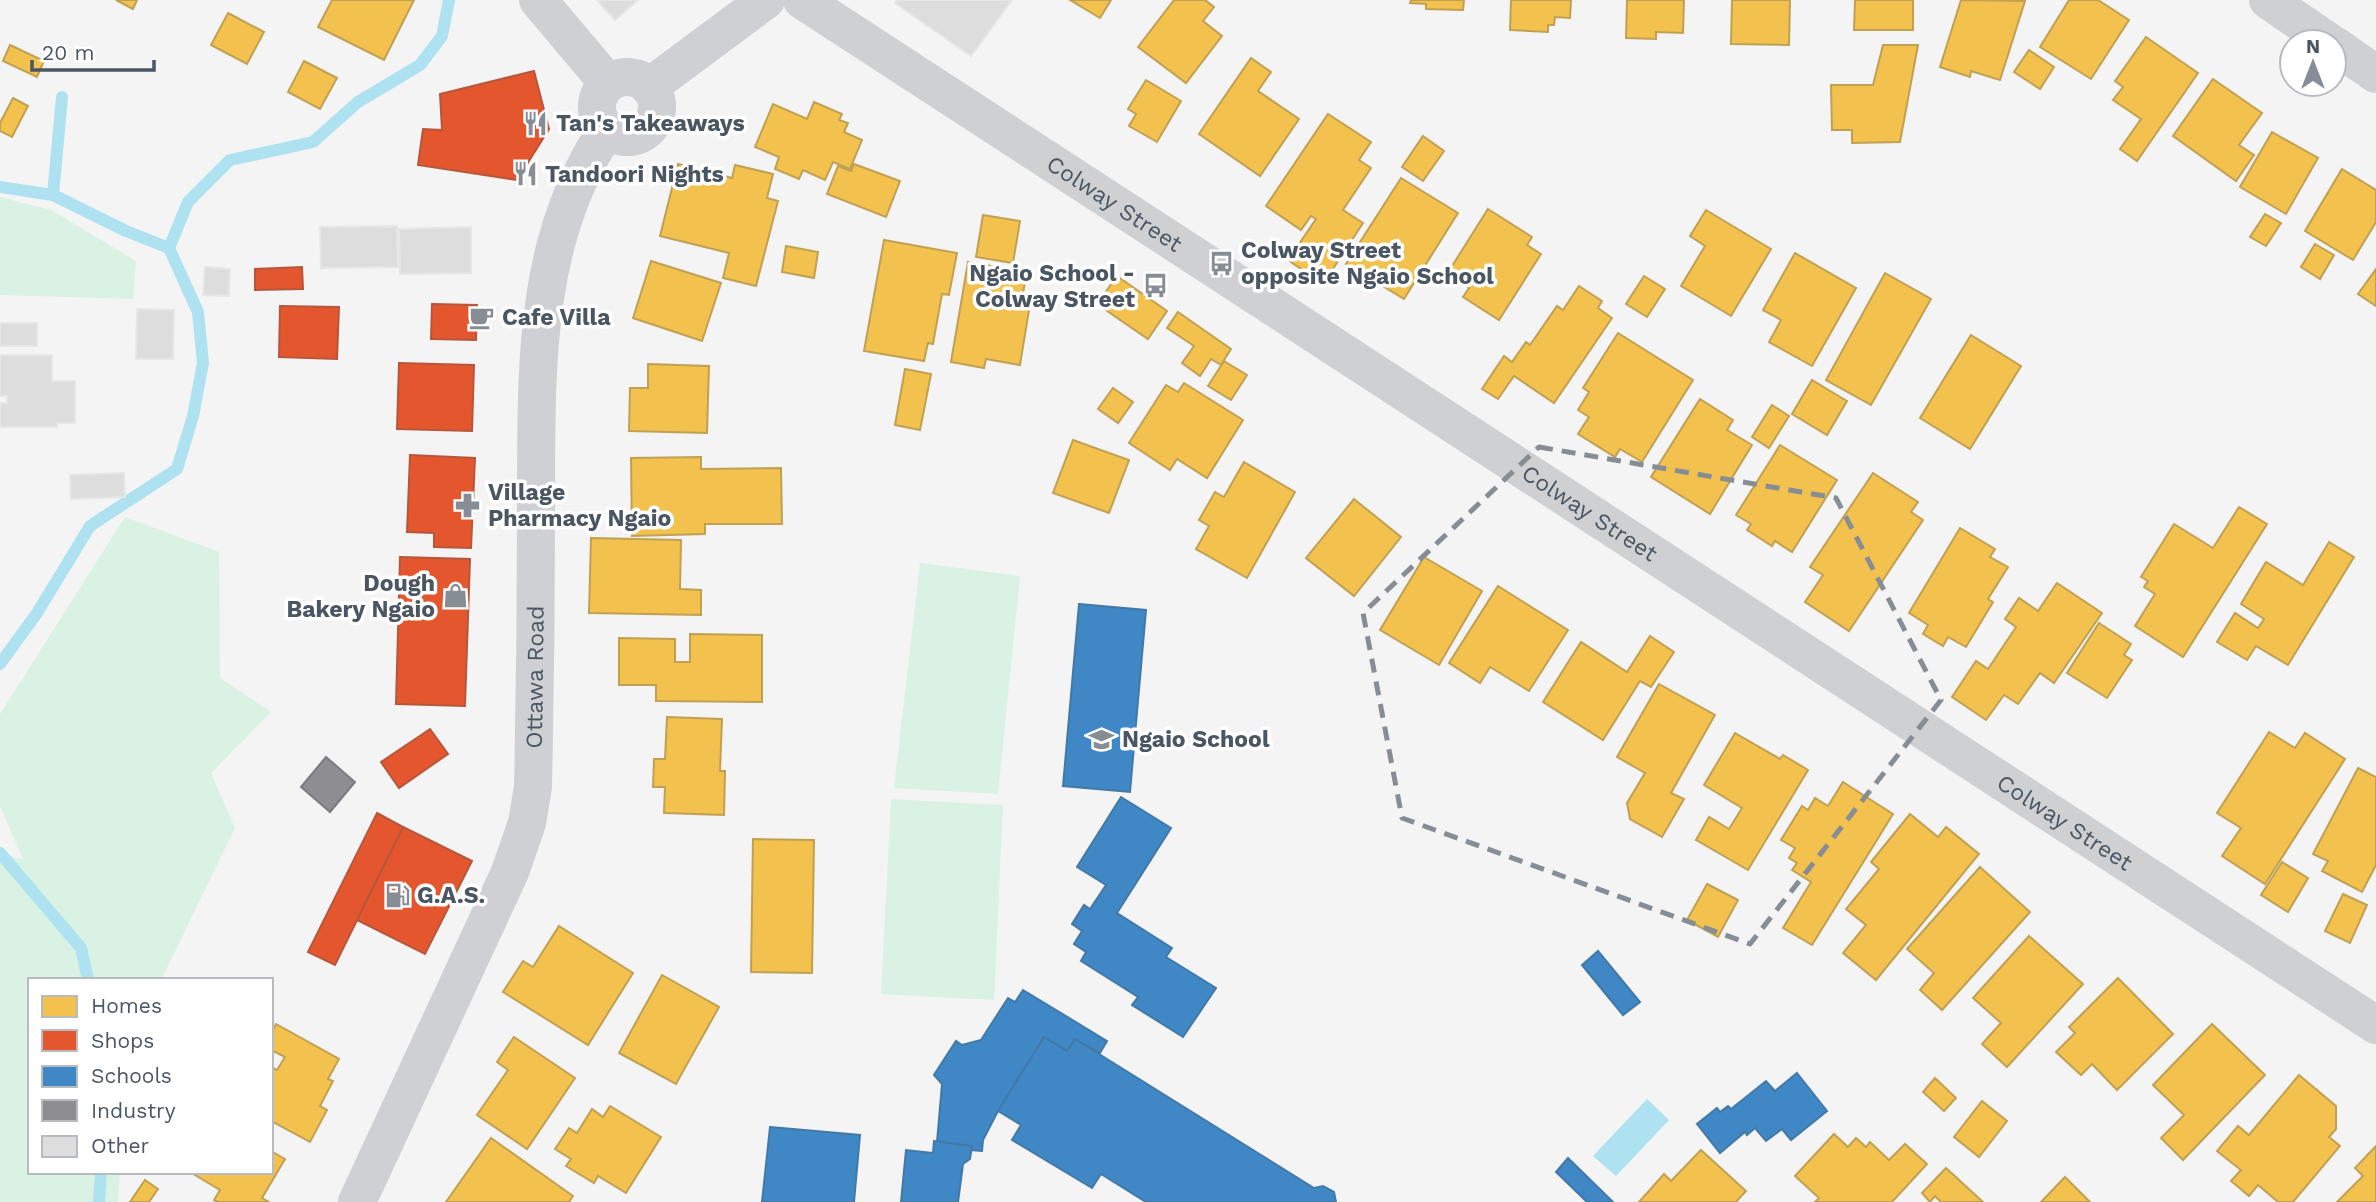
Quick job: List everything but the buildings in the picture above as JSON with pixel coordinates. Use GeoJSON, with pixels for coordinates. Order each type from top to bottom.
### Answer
{"type":"FeatureCollection","features":[{"type":"Feature","properties":{"kind":"main road"},"geometry":{"type":"LineString","coordinates":[[649,87],[766,0]]}},
{"type":"Feature","properties":{"kind":"main road"},"geometry":{"type":"LineString","coordinates":[[624,77],[634,78],[649,87],[655,95],[656,115],[645,132],[626,138],[607,130],[600,122],[597,102],[608,83],[624,77]]}},
{"type":"Feature","properties":{"kind":"main road","name":"Ottawa Road"},"geometry":{"type":"LineString","coordinates":[[357,1202],[487,924],[510,872],[527,822],[533,786],[539,344],[551,261],[564,212],[588,158],[607,130]]}},
{"type":"Feature","properties":{"kind":"street"},"geometry":{"type":"LineString","coordinates":[[538,0],[608,83]]}},
{"type":"Feature","properties":{"kind":"street","name":"Colway Street"},"geometry":{"type":"LineString","coordinates":[[803,0],[2376,1025]]}},
{"type":"Feature","properties":{"kind":"street"},"geometry":{"type":"LineString","coordinates":[[2268,0],[2309,28]]}},
{"type":"Feature","properties":{"kind":"street"},"geometry":{"type":"LineString","coordinates":[[2348,55],[2376,74]]}},
{"type":"Feature","properties":{"kind":"highlighted area"},"geometry":{"type":"Polygon","coordinates":[[[1539,447],[1836,498],[1941,700],[1750,944],[1402,818],[1363,613],[1539,447]]]}},
{"type":"Feature","properties":{"kind":"green space"},"geometry":{"type":"Polygon","coordinates":[[[0,197],[51,210],[136,261],[133,299],[0,295],[0,197]]]}},
{"type":"Feature","properties":{"kind":"green space"},"geometry":{"type":"Polygon","coordinates":[[[125,517],[219,552],[220,678],[271,712],[211,773],[235,828],[162,978],[28,978],[28,1174],[120,1174],[118,1202],[0,1202],[0,855],[23,859],[0,806],[0,714],[125,517]]]}},
{"type":"Feature","properties":{"kind":"green space"},"geometry":{"type":"Polygon","coordinates":[[[920,563],[1020,576],[998,794],[894,788],[920,563]]]}},
{"type":"Feature","properties":{"kind":"green space"},"geometry":{"type":"Polygon","coordinates":[[[891,799],[1003,805],[994,1000],[881,994],[891,799]]]}},
{"type":"Feature","properties":{"kind":"water"},"geometry":{"type":"Polygon","coordinates":[[[1647,1099],[1669,1120],[1616,1176],[1593,1156],[1647,1099]]]}},
{"type":"Feature","properties":{"kind":"waterway"},"geometry":{"type":"LineString","coordinates":[[0,664],[37,613],[90,526],[177,469],[193,416],[203,363],[198,312],[169,248],[188,202],[230,160],[313,142],[358,102],[420,65],[442,36],[449,0]]}},
{"type":"Feature","properties":{"kind":"waterway"},"geometry":{"type":"LineString","coordinates":[[53,195],[62,97]]}},
{"type":"Feature","properties":{"kind":"waterway"},"geometry":{"type":"LineString","coordinates":[[0,187],[53,195],[126,231],[169,248]]}},
{"type":"Feature","properties":{"kind":"waterway"},"geometry":{"type":"LineString","coordinates":[[0,853],[81,948],[88,978]]}},
{"type":"Feature","properties":{"kind":"waterway"},"geometry":{"type":"LineString","coordinates":[[99,1202],[101,1174]]}},
{"type":"Feature","properties":{"kind":"place","name":"Tan's Takeaways"},"geometry":{"type":"Point","coordinates":[536,123]}},
{"type":"Feature","properties":{"kind":"place","name":"Tandoori Nights"},"geometry":{"type":"Point","coordinates":[525,174]}},
{"type":"Feature","properties":{"kind":"place","name":"Colway Street opposite Ngaio School"},"geometry":{"type":"Point","coordinates":[1221,263]}},
{"type":"Feature","properties":{"kind":"place","name":"Ngaio School - Colway Street"},"geometry":{"type":"Point","coordinates":[1155,286]}},
{"type":"Feature","properties":{"kind":"place","name":"Cafe Villa"},"geometry":{"type":"Point","coordinates":[482,317]}},
{"type":"Feature","properties":{"kind":"place","name":"Village Pharmacy Ngaio"},"geometry":{"type":"Point","coordinates":[468,505]}},
{"type":"Feature","properties":{"kind":"place","name":"Dough Bakery Ngaio"},"geometry":{"type":"Point","coordinates":[455,596]}},
{"type":"Feature","properties":{"kind":"place","name":"Ngaio School"},"geometry":{"type":"Point","coordinates":[1102,739]}},
{"type":"Feature","properties":{"kind":"place","name":"G.A.S."},"geometry":{"type":"Point","coordinates":[397,895]}}]}
